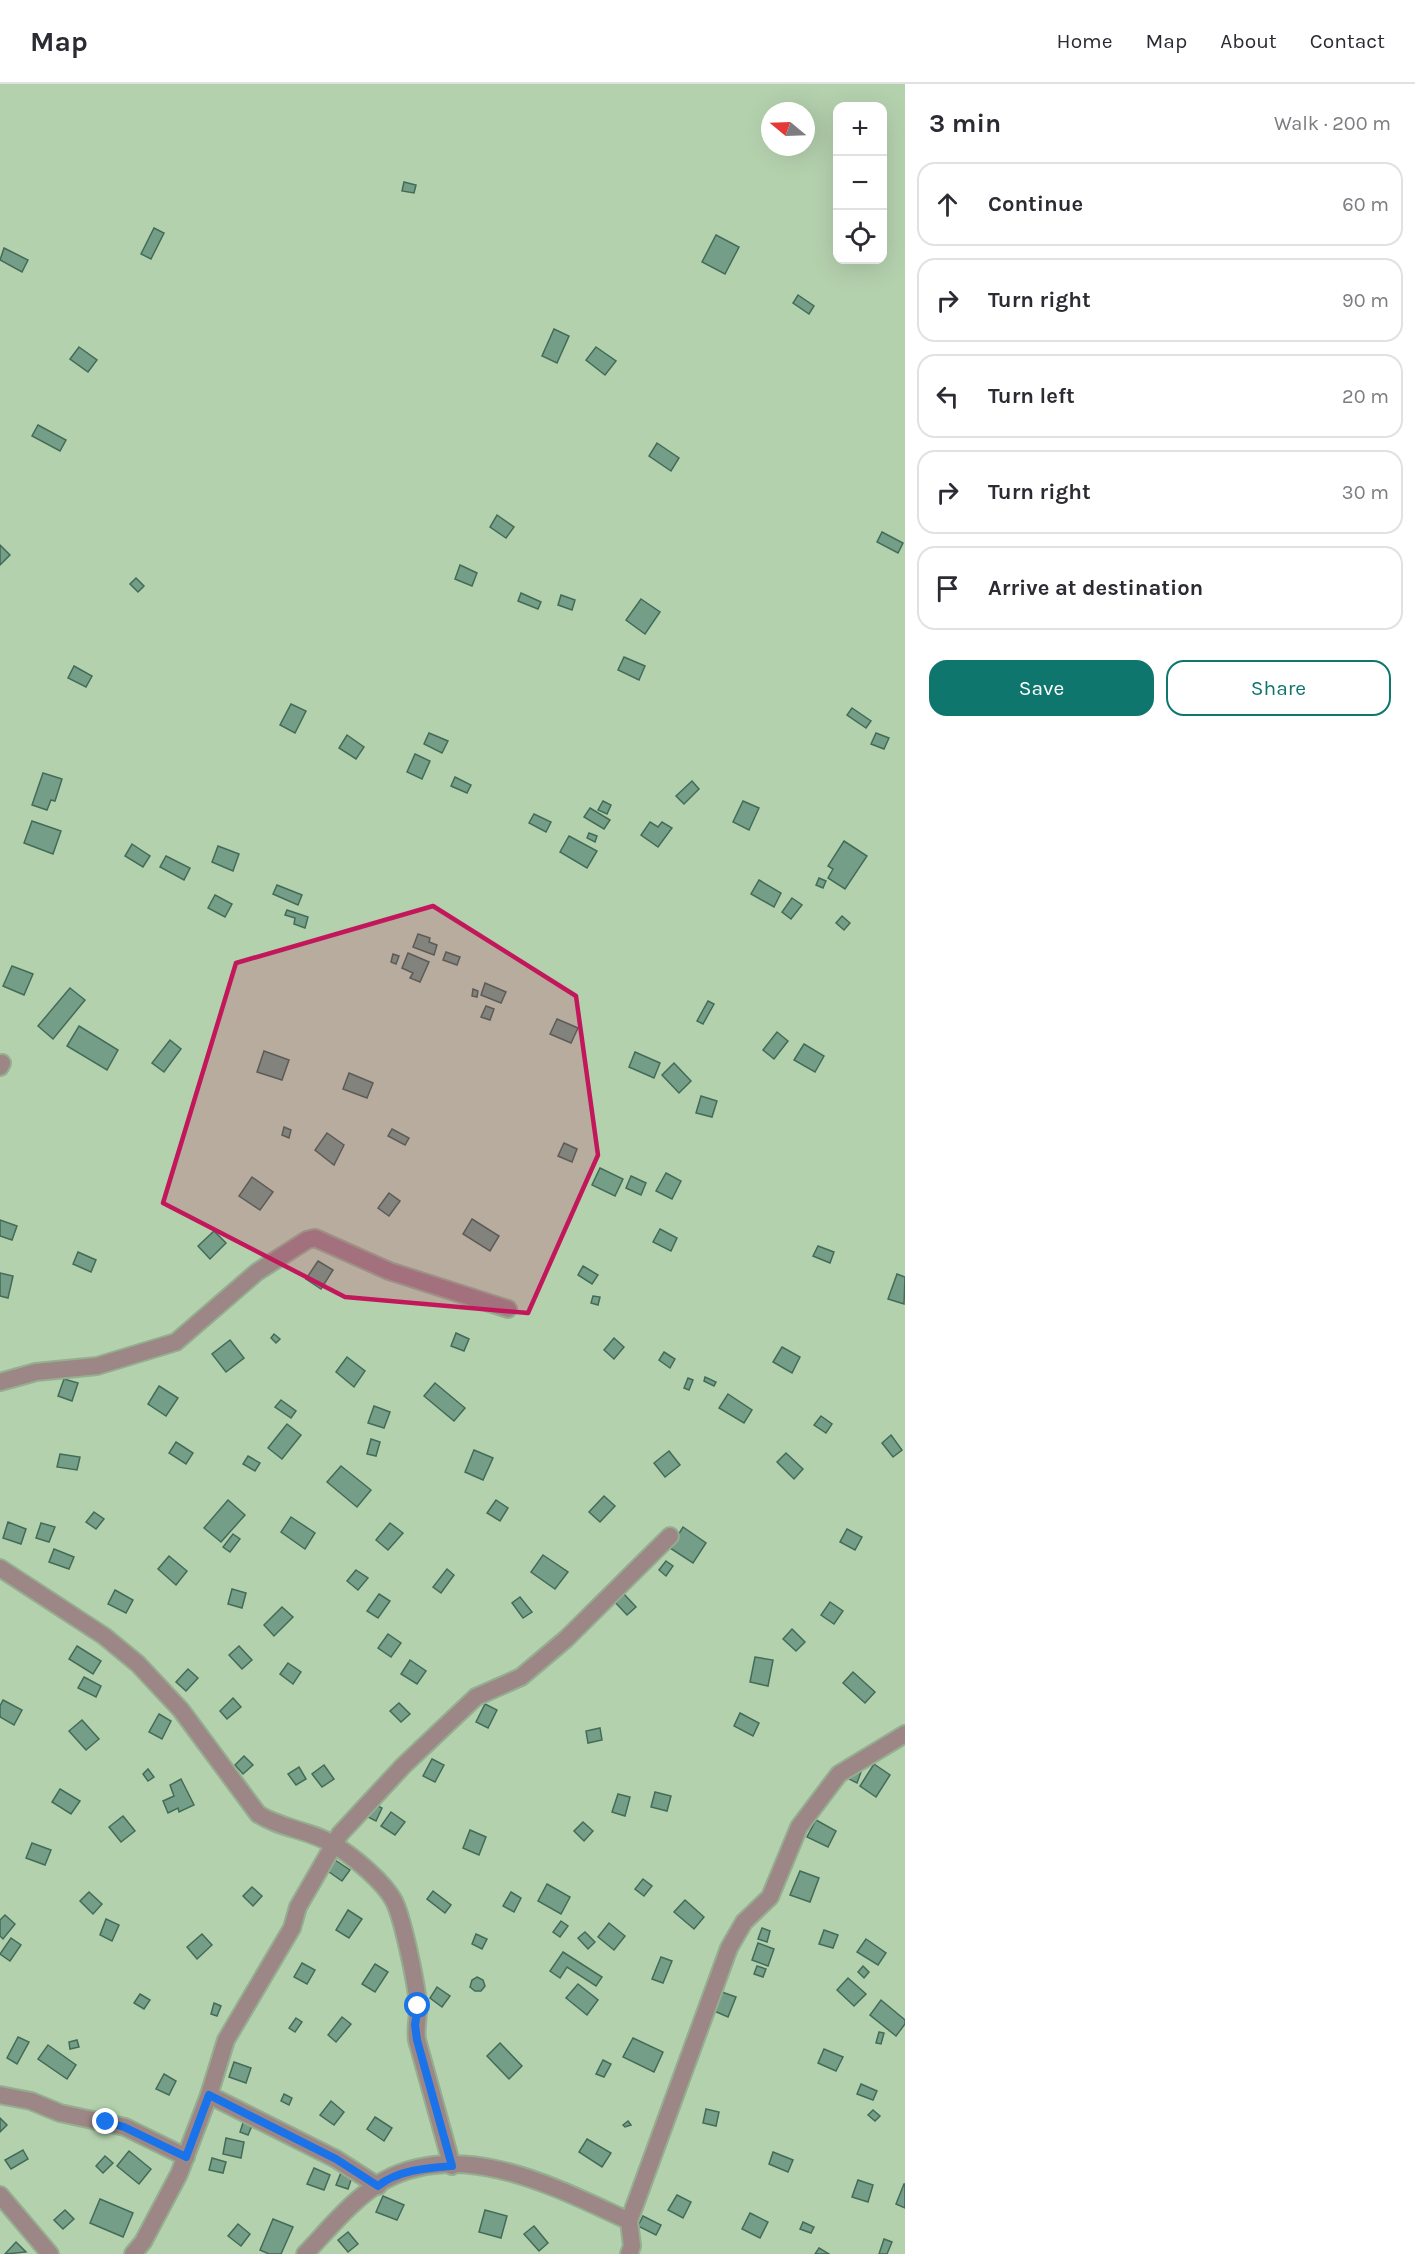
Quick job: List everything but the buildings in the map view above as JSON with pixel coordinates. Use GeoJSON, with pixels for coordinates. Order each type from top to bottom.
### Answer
{"type":"FeatureCollection","features":[{"type":"Feature","properties":{"kind":"street"},"geometry":{"type":"LineString","coordinates":[[0,1382],[36,1372],[97,1366],[176,1342],[257,1272],[307,1240],[315,1238],[389,1271],[508,1310]]}},
{"type":"Feature","properties":{"kind":"street"},"geometry":{"type":"LineString","coordinates":[[133,2254],[143,2242],[186,2157],[226,2040],[292,1928],[298,1907],[340,1834],[403,1766],[476,1697],[521,1677],[566,1639],[670,1536]]}},
{"type":"Feature","properties":{"kind":"street"},"geometry":{"type":"LineString","coordinates":[[0,1568],[71,1617],[104,1636],[138,1664],[180,1710],[258,1814],[270,1822],[297,1829],[334,1844],[383,1884],[395,1902],[418,2006],[415,2025],[417,2040],[452,2166]]}},
{"type":"Feature","properties":{"kind":"street"},"geometry":{"type":"LineString","coordinates":[[628,2254],[632,2246],[628,2221],[718,1975],[739,1931],[744,1922],[770,1897],[799,1827],[839,1774],[905,1734]]}},
{"type":"Feature","properties":{"kind":"street"},"geometry":{"type":"LineString","coordinates":[[0,2095],[31,2101],[60,2113],[124,2127],[186,2157]]}},
{"type":"Feature","properties":{"kind":"street"},"geometry":{"type":"LineString","coordinates":[[209,2095],[336,2159],[378,2186]]}},
{"type":"Feature","properties":{"kind":"street"},"geometry":{"type":"LineString","coordinates":[[305,2254],[343,2214],[378,2186],[385,2181],[418,2169],[452,2166],[492,2168],[541,2181],[628,2221]]}},
{"type":"Feature","properties":{"kind":"street"},"geometry":{"type":"LineString","coordinates":[[0,2195],[50,2254]]}},
{"type":"Feature","properties":{"kind":"highlighted area"},"geometry":{"type":"Polygon","coordinates":[[[433,906],[576,996],[598,1155],[528,1313],[345,1297],[163,1203],[236,963],[433,906]]]}},
{"type":"Feature","properties":{"kind":"route"},"geometry":{"type":"LineString","coordinates":[[106,2122],[124,2127],[186,2157],[209,2095],[336,2159],[378,2186],[385,2181],[418,2169],[452,2166],[417,2040],[415,2025],[418,2006]]}}]}
